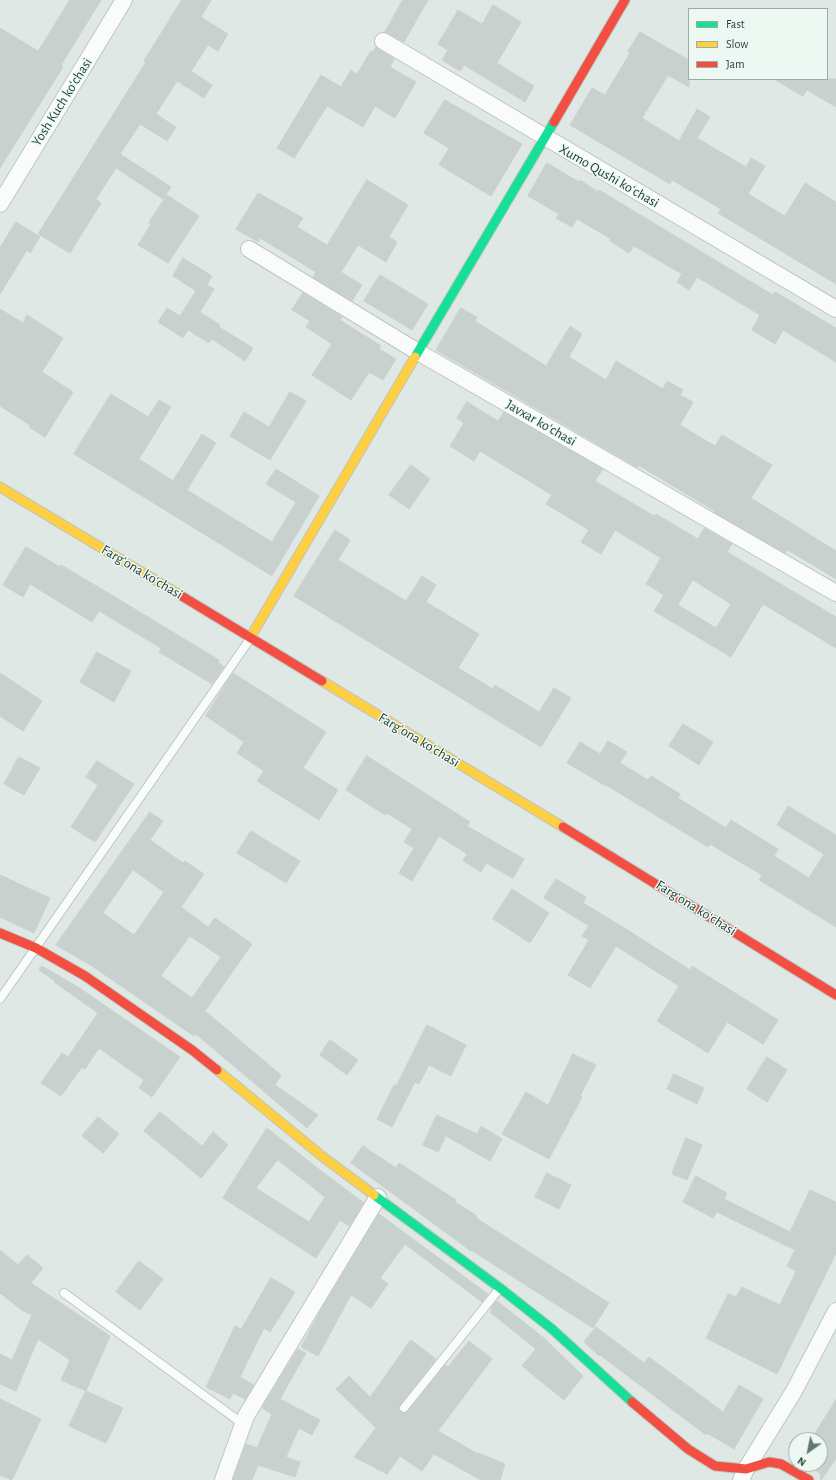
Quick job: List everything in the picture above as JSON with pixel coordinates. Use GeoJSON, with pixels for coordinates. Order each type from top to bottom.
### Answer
{"type":"FeatureCollection","features":[{"type":"Feature","properties":{"kind":"street","name":"Yosh Kuch koʻchasi"},"geometry":{"type":"LineString","coordinates":[[0,204],[124,0]]}},
{"type":"Feature","properties":{"kind":"street"},"geometry":{"type":"LineString","coordinates":[[250,638],[543,137],[625,0]]}},
{"type":"Feature","properties":{"kind":"street","name":"Xumo Qushi koʻchasi"},"geometry":{"type":"LineString","coordinates":[[383,41],[836,309]]}},
{"type":"Feature","properties":{"kind":"street","name":"Javxar koʻchasi"},"geometry":{"type":"LineString","coordinates":[[249,249],[418,352],[836,593]]}},
{"type":"Feature","properties":{"kind":"street","name":"Fargʻona koʻchasi"},"geometry":{"type":"LineString","coordinates":[[0,487],[648,878],[836,995]]}},
{"type":"Feature","properties":{"kind":"street"},"geometry":{"type":"LineString","coordinates":[[0,933],[36,948],[85,976],[192,1050],[323,1157],[500,1288],[552,1329],[627,1398],[688,1450],[714,1466],[743,1475],[769,1462],[780,1464],[809,1480]]}},
{"type":"Feature","properties":{"kind":"street"},"geometry":{"type":"LineString","coordinates":[[223,1480],[243,1424],[257,1397],[378,1197]]}},
{"type":"Feature","properties":{"kind":"street"},"geometry":{"type":"LineString","coordinates":[[743,1475],[794,1391],[836,1310]]}},
{"type":"Feature","properties":{"kind":"lane"},"geometry":{"type":"LineString","coordinates":[[0,999],[250,638]]}},
{"type":"Feature","properties":{"kind":"lane"},"geometry":{"type":"LineString","coordinates":[[404,1408],[500,1288]]}},
{"type":"Feature","properties":{"kind":"lane"},"geometry":{"type":"LineString","coordinates":[[64,1294],[243,1424]]}},
{"type":"Feature","properties":{"kind":"building"},"geometry":{"type":"Polygon","coordinates":[[[70,0],[101,0],[61,65],[63,67],[0,168],[0,28],[38,51],[70,0]]]}},
{"type":"Feature","properties":{"kind":"building"},"geometry":{"type":"Polygon","coordinates":[[[182,0],[211,0],[201,17],[228,34],[218,51],[208,45],[191,71],[212,85],[204,98],[177,81],[156,114],[176,127],[167,141],[140,124],[120,154],[171,187],[163,199],[116,168],[96,199],[101,203],[70,253],[38,234],[146,62],[144,61],[182,0]]]}},
{"type":"Feature","properties":{"kind":"building"},"geometry":{"type":"Polygon","coordinates":[[[403,0],[428,0],[404,42],[385,32],[403,0]]]}},
{"type":"Feature","properties":{"kind":"building"},"geometry":{"type":"Polygon","coordinates":[[[493,5],[521,22],[497,63],[534,86],[525,102],[464,65],[460,71],[442,60],[448,50],[438,44],[458,10],[482,24],[493,5]]]}},
{"type":"Feature","properties":{"kind":"building"},"geometry":{"type":"Polygon","coordinates":[[[640,32],[688,59],[689,87],[668,75],[642,118],[679,141],[697,109],[710,117],[697,138],[746,167],[751,158],[765,166],[748,194],[785,216],[805,183],[836,202],[836,284],[718,213],[721,209],[672,180],[670,184],[570,125],[592,88],[605,95],[630,53],[628,52],[640,32]]]}},
{"type":"Feature","properties":{"kind":"building"},"geometry":{"type":"Polygon","coordinates":[[[376,47],[394,59],[390,67],[416,82],[395,118],[375,106],[363,127],[327,106],[294,158],[277,148],[321,75],[341,87],[351,70],[357,74],[371,51],[373,52],[376,47]]]}},
{"type":"Feature","properties":{"kind":"building"},"geometry":{"type":"Polygon","coordinates":[[[836,79],[836,107],[807,90],[803,96],[776,80],[836,79]]]}},
{"type":"Feature","properties":{"kind":"building"},"geometry":{"type":"Polygon","coordinates":[[[445,100],[522,144],[491,196],[439,165],[449,148],[424,133],[445,100]]]}},
{"type":"Feature","properties":{"kind":"building"},"geometry":{"type":"Polygon","coordinates":[[[547,163],[579,182],[580,180],[598,192],[599,190],[773,295],[775,292],[836,328],[836,362],[783,330],[775,344],[752,330],[760,315],[697,277],[689,290],[677,282],[682,274],[634,246],[629,253],[610,241],[611,239],[577,219],[572,227],[556,218],[559,214],[528,196],[547,163]]]}},
{"type":"Feature","properties":{"kind":"building"},"geometry":{"type":"Polygon","coordinates":[[[367,180],[408,205],[389,237],[397,242],[386,262],[358,245],[341,272],[362,285],[352,301],[313,277],[316,272],[260,238],[258,242],[236,229],[258,193],[303,218],[297,227],[327,245],[367,180]]]}},
{"type":"Feature","properties":{"kind":"building"},"geometry":{"type":"Polygon","coordinates":[[[167,195],[199,216],[168,263],[138,245],[151,224],[149,223],[167,195]]]}},
{"type":"Feature","properties":{"kind":"building"},"geometry":{"type":"Polygon","coordinates":[[[16,222],[40,237],[30,253],[27,250],[0,294],[0,248],[16,222]]]}},
{"type":"Feature","properties":{"kind":"building"},"geometry":{"type":"Polygon","coordinates":[[[183,258],[212,276],[207,285],[214,289],[200,312],[220,325],[219,327],[253,348],[245,361],[212,339],[209,343],[188,330],[183,338],[158,322],[167,308],[180,316],[196,291],[173,276],[183,258]]]}},
{"type":"Feature","properties":{"kind":"building"},"geometry":{"type":"Polygon","coordinates":[[[380,275],[428,304],[412,330],[364,301],[380,275]]]}},
{"type":"Feature","properties":{"kind":"building"},"geometry":{"type":"Polygon","coordinates":[[[303,293],[342,317],[340,320],[381,346],[379,349],[396,359],[383,380],[369,372],[351,400],[312,375],[332,344],[306,327],[310,321],[292,310],[303,293]]]}},
{"type":"Feature","properties":{"kind":"building"},"geometry":{"type":"Polygon","coordinates":[[[461,308],[477,317],[475,321],[546,366],[570,326],[582,334],[569,357],[606,380],[616,361],[663,389],[667,381],[683,390],[680,395],[693,402],[680,425],[715,446],[722,435],[772,465],[751,498],[836,551],[836,579],[788,550],[785,553],[714,512],[715,511],[638,465],[637,467],[436,350],[461,308]]]}},
{"type":"Feature","properties":{"kind":"building"},"geometry":{"type":"Polygon","coordinates":[[[0,309],[23,323],[27,315],[63,338],[42,372],[73,392],[45,437],[29,427],[30,425],[0,406],[0,309]]]}},
{"type":"Feature","properties":{"kind":"building"},"geometry":{"type":"Polygon","coordinates":[[[290,392],[306,401],[270,460],[230,436],[244,412],[269,427],[290,392]]]}},
{"type":"Feature","properties":{"kind":"building"},"geometry":{"type":"Polygon","coordinates":[[[111,394],[148,417],[159,400],[171,407],[139,459],[173,481],[202,434],[216,443],[187,490],[272,542],[296,502],[266,484],[276,469],[319,496],[272,576],[74,454],[111,394]]]}},
{"type":"Feature","properties":{"kind":"building"},"geometry":{"type":"Polygon","coordinates":[[[467,402],[498,421],[504,412],[603,469],[595,481],[654,516],[656,514],[698,539],[704,528],[732,544],[727,552],[836,617],[836,648],[763,604],[731,657],[654,611],[664,595],[646,584],[661,558],[615,530],[601,554],[581,542],[589,530],[546,504],[552,495],[480,451],[474,461],[450,446],[464,423],[457,418],[467,402]],[[693,580],[678,605],[716,628],[731,604],[693,580]]]}},
{"type":"Feature","properties":{"kind":"building"},"geometry":{"type":"Polygon","coordinates":[[[411,465],[430,479],[409,509],[389,495],[411,465]]]}},
{"type":"Feature","properties":{"kind":"building"},"geometry":{"type":"Polygon","coordinates":[[[335,530],[350,540],[338,560],[406,601],[422,576],[436,585],[426,602],[479,634],[458,668],[493,689],[495,685],[539,712],[554,688],[571,698],[541,747],[294,596],[335,530]]]}},
{"type":"Feature","properties":{"kind":"building"},"geometry":{"type":"Polygon","coordinates":[[[26,547],[60,567],[61,565],[219,660],[218,662],[224,667],[212,684],[159,652],[161,648],[99,611],[92,622],[30,584],[23,597],[3,585],[26,547]]]}},
{"type":"Feature","properties":{"kind":"building"},"geometry":{"type":"Polygon","coordinates":[[[97,652],[131,671],[114,702],[80,682],[97,652]]]}},
{"type":"Feature","properties":{"kind":"building"},"geometry":{"type":"Polygon","coordinates":[[[0,673],[42,701],[23,731],[0,716],[0,673]]]}},
{"type":"Feature","properties":{"kind":"building"},"geometry":{"type":"Polygon","coordinates":[[[233,673],[326,732],[303,768],[338,790],[319,820],[257,781],[264,771],[237,753],[244,742],[206,716],[233,673]]]}},
{"type":"Feature","properties":{"kind":"building"},"geometry":{"type":"Polygon","coordinates":[[[683,724],[713,742],[699,765],[669,746],[683,724]]]}},
{"type":"Feature","properties":{"kind":"building"},"geometry":{"type":"Polygon","coordinates":[[[608,741],[627,752],[620,763],[648,780],[651,776],[680,794],[678,798],[726,828],[731,820],[778,849],[774,856],[809,878],[824,854],[777,825],[788,806],[836,835],[836,927],[759,880],[762,875],[710,844],[708,847],[567,763],[580,742],[600,754],[608,741]]]}},
{"type":"Feature","properties":{"kind":"building"},"geometry":{"type":"Polygon","coordinates":[[[367,756],[470,822],[467,826],[524,859],[513,878],[486,863],[481,872],[463,861],[467,854],[439,836],[412,881],[399,873],[414,848],[404,842],[412,829],[387,813],[385,815],[346,790],[367,756]]]}},
{"type":"Feature","properties":{"kind":"building"},"geometry":{"type":"Polygon","coordinates":[[[19,757],[40,768],[24,795],[4,784],[19,757]]]}},
{"type":"Feature","properties":{"kind":"building"},"geometry":{"type":"Polygon","coordinates":[[[97,761],[134,784],[95,842],[71,827],[98,785],[86,777],[97,761]]]}},
{"type":"Feature","properties":{"kind":"building"},"geometry":{"type":"Polygon","coordinates":[[[150,812],[163,821],[150,840],[183,863],[185,861],[204,874],[181,907],[208,927],[215,918],[252,944],[205,1011],[281,1075],[275,1085],[318,1115],[307,1128],[196,1034],[194,1036],[92,966],[56,945],[150,812]],[[133,870],[103,913],[134,935],[164,892],[133,870]],[[190,936],[161,976],[192,998],[221,957],[190,936]]]}},
{"type":"Feature","properties":{"kind":"building"},"geometry":{"type":"Polygon","coordinates":[[[251,831],[300,861],[286,883],[237,853],[251,831]]]}},
{"type":"Feature","properties":{"kind":"building"},"geometry":{"type":"Polygon","coordinates":[[[0,875],[50,898],[34,933],[0,917],[0,875]]]}},
{"type":"Feature","properties":{"kind":"building"},"geometry":{"type":"Polygon","coordinates":[[[556,879],[586,897],[583,903],[690,970],[692,966],[778,1020],[763,1044],[727,1022],[708,1053],[657,1021],[679,986],[616,946],[590,988],[568,975],[589,940],[582,936],[589,926],[544,898],[556,879]]]}},
{"type":"Feature","properties":{"kind":"building"},"geometry":{"type":"Polygon","coordinates":[[[512,889],[549,913],[530,943],[493,919],[512,889]]]}},
{"type":"Feature","properties":{"kind":"building"},"geometry":{"type":"Polygon","coordinates":[[[42,966],[78,987],[180,1057],[152,1097],[139,1088],[144,1080],[99,1048],[85,1069],[82,1067],[61,1096],[41,1083],[62,1053],[68,1057],[98,1013],[39,970],[42,966]]]}},
{"type":"Feature","properties":{"kind":"building"},"geometry":{"type":"Polygon","coordinates":[[[427,1025],[466,1045],[451,1076],[429,1065],[419,1084],[415,1082],[392,1127],[377,1119],[394,1085],[396,1086],[427,1025]]]}},
{"type":"Feature","properties":{"kind":"building"},"geometry":{"type":"Polygon","coordinates":[[[330,1040],[358,1060],[347,1075],[320,1055],[330,1040]]]}},
{"type":"Feature","properties":{"kind":"building"},"geometry":{"type":"Polygon","coordinates":[[[573,1054],[596,1065],[580,1096],[582,1097],[549,1159],[502,1134],[526,1092],[548,1105],[573,1054]]]}},
{"type":"Feature","properties":{"kind":"building"},"geometry":{"type":"Polygon","coordinates":[[[767,1057],[787,1070],[767,1102],[747,1089],[767,1057]]]}},
{"type":"Feature","properties":{"kind":"building"},"geometry":{"type":"Polygon","coordinates":[[[674,1074],[704,1088],[697,1104],[667,1089],[674,1074]]]}},
{"type":"Feature","properties":{"kind":"building"},"geometry":{"type":"Polygon","coordinates":[[[160,1112],[202,1146],[213,1132],[228,1145],[201,1178],[144,1131],[160,1112]]]}},
{"type":"Feature","properties":{"kind":"building"},"geometry":{"type":"Polygon","coordinates":[[[437,1115],[477,1134],[481,1126],[502,1139],[490,1161],[446,1136],[438,1152],[423,1145],[437,1115]]]}},
{"type":"Feature","properties":{"kind":"building"},"geometry":{"type":"Polygon","coordinates":[[[98,1117],[119,1134],[103,1153],[82,1136],[98,1117]]]}},
{"type":"Feature","properties":{"kind":"building"},"geometry":{"type":"Polygon","coordinates":[[[267,1128],[364,1203],[349,1226],[340,1220],[316,1258],[223,1198],[267,1128]],[[278,1160],[256,1188],[309,1222],[325,1197],[278,1160]]]}},
{"type":"Feature","properties":{"kind":"building"},"geometry":{"type":"Polygon","coordinates":[[[686,1138],[702,1145],[687,1180],[672,1174],[686,1138]]]}},
{"type":"Feature","properties":{"kind":"building"},"geometry":{"type":"Polygon","coordinates":[[[363,1146],[396,1168],[399,1163],[456,1200],[455,1202],[477,1216],[476,1218],[609,1303],[593,1328],[471,1251],[351,1163],[363,1146]]]}},
{"type":"Feature","properties":{"kind":"building"},"geometry":{"type":"Polygon","coordinates":[[[547,1173],[571,1185],[559,1209],[535,1197],[547,1173]]]}},
{"type":"Feature","properties":{"kind":"building"},"geometry":{"type":"Polygon","coordinates":[[[696,1176],[727,1193],[724,1199],[790,1232],[810,1190],[836,1202],[836,1253],[777,1374],[706,1338],[728,1294],[736,1297],[742,1287],[780,1305],[796,1271],[787,1266],[795,1250],[717,1212],[713,1218],[683,1202],[696,1176]]]}},
{"type":"Feature","properties":{"kind":"building"},"geometry":{"type":"Polygon","coordinates":[[[379,1214],[488,1294],[482,1302],[405,1244],[380,1278],[388,1284],[371,1308],[351,1295],[318,1356],[301,1347],[321,1310],[379,1214]]]}},
{"type":"Feature","properties":{"kind":"building"},"geometry":{"type":"Polygon","coordinates":[[[0,1250],[18,1265],[27,1255],[43,1268],[31,1283],[110,1336],[86,1391],[61,1380],[70,1360],[38,1339],[16,1391],[0,1384],[0,1354],[12,1360],[32,1315],[23,1311],[0,1293],[0,1250]]]}},
{"type":"Feature","properties":{"kind":"building"},"geometry":{"type":"Polygon","coordinates":[[[139,1261],[163,1279],[140,1310],[116,1292],[139,1261]]]}},
{"type":"Feature","properties":{"kind":"building"},"geometry":{"type":"Polygon","coordinates":[[[271,1278],[295,1292],[270,1332],[264,1328],[240,1377],[254,1385],[245,1399],[233,1393],[230,1399],[206,1387],[235,1326],[241,1329],[271,1278]]]}},
{"type":"Feature","properties":{"kind":"building"},"geometry":{"type":"Polygon","coordinates":[[[497,1301],[544,1338],[583,1376],[564,1400],[522,1366],[536,1349],[490,1312],[492,1310],[491,1308],[497,1301]]]}},
{"type":"Feature","properties":{"kind":"building"},"geometry":{"type":"Polygon","coordinates":[[[596,1327],[644,1363],[649,1357],[723,1412],[739,1385],[763,1399],[734,1449],[707,1433],[706,1435],[600,1355],[599,1356],[584,1342],[596,1327]]]}},
{"type":"Feature","properties":{"kind":"building"},"geometry":{"type":"Polygon","coordinates":[[[411,1340],[436,1359],[400,1405],[399,1410],[403,1413],[408,1411],[445,1365],[448,1367],[469,1341],[492,1359],[438,1431],[478,1454],[505,1464],[500,1480],[481,1480],[434,1454],[422,1471],[400,1456],[387,1474],[354,1457],[376,1428],[336,1389],[349,1376],[370,1397],[411,1340]]]}},
{"type":"Feature","properties":{"kind":"building"},"geometry":{"type":"Polygon","coordinates":[[[298,1349],[306,1353],[280,1399],[320,1420],[312,1435],[299,1428],[286,1457],[300,1462],[295,1477],[258,1465],[252,1480],[233,1480],[246,1444],[257,1448],[272,1414],[262,1408],[298,1349]]]}},
{"type":"Feature","properties":{"kind":"building"},"geometry":{"type":"Polygon","coordinates":[[[86,1391],[123,1408],[106,1443],[69,1426],[86,1391]]]}},
{"type":"Feature","properties":{"kind":"building"},"geometry":{"type":"Polygon","coordinates":[[[0,1399],[41,1419],[12,1480],[0,1475],[0,1399]]]}},
{"type":"Feature","properties":{"kind":"building"},"geometry":{"type":"Polygon","coordinates":[[[836,1400],[836,1459],[828,1470],[828,1432],[816,1432],[836,1400]]]}},
{"type":"Feature","properties":{"kind":"building"},"geometry":{"type":"Polygon","coordinates":[[[818,1472],[827,1472],[821,1480],[818,1472]]]}},
{"type":"Feature","properties":{"kind":"traffic: fast"},"geometry":{"type":"LineString","coordinates":[[415,357],[554,122]]}},
{"type":"Feature","properties":{"kind":"traffic: fast"},"geometry":{"type":"LineString","coordinates":[[374,1195],[500,1288],[552,1329],[632,1402]]}},
{"type":"Feature","properties":{"kind":"traffic: slow"},"geometry":{"type":"LineString","coordinates":[[250,638],[415,357]]}},
{"type":"Feature","properties":{"kind":"traffic: slow"},"geometry":{"type":"LineString","coordinates":[[0,487],[180,595]]}},
{"type":"Feature","properties":{"kind":"traffic: slow"},"geometry":{"type":"LineString","coordinates":[[322,681],[563,827]]}},
{"type":"Feature","properties":{"kind":"traffic: slow"},"geometry":{"type":"LineString","coordinates":[[217,1070],[323,1157],[374,1195]]}},
{"type":"Feature","properties":{"kind":"traffic: jam"},"geometry":{"type":"LineString","coordinates":[[554,122],[625,0]]}},
{"type":"Feature","properties":{"kind":"traffic: jam"},"geometry":{"type":"LineString","coordinates":[[180,595],[322,681]]}},
{"type":"Feature","properties":{"kind":"traffic: jam"},"geometry":{"type":"LineString","coordinates":[[563,827],[836,995]]}},
{"type":"Feature","properties":{"kind":"traffic: jam"},"geometry":{"type":"LineString","coordinates":[[0,933],[36,948],[85,976],[192,1050],[217,1070]]}},
{"type":"Feature","properties":{"kind":"traffic: jam"},"geometry":{"type":"LineString","coordinates":[[632,1402],[688,1449],[715,1466],[746,1469],[769,1462],[781,1464],[809,1480]]}}]}
